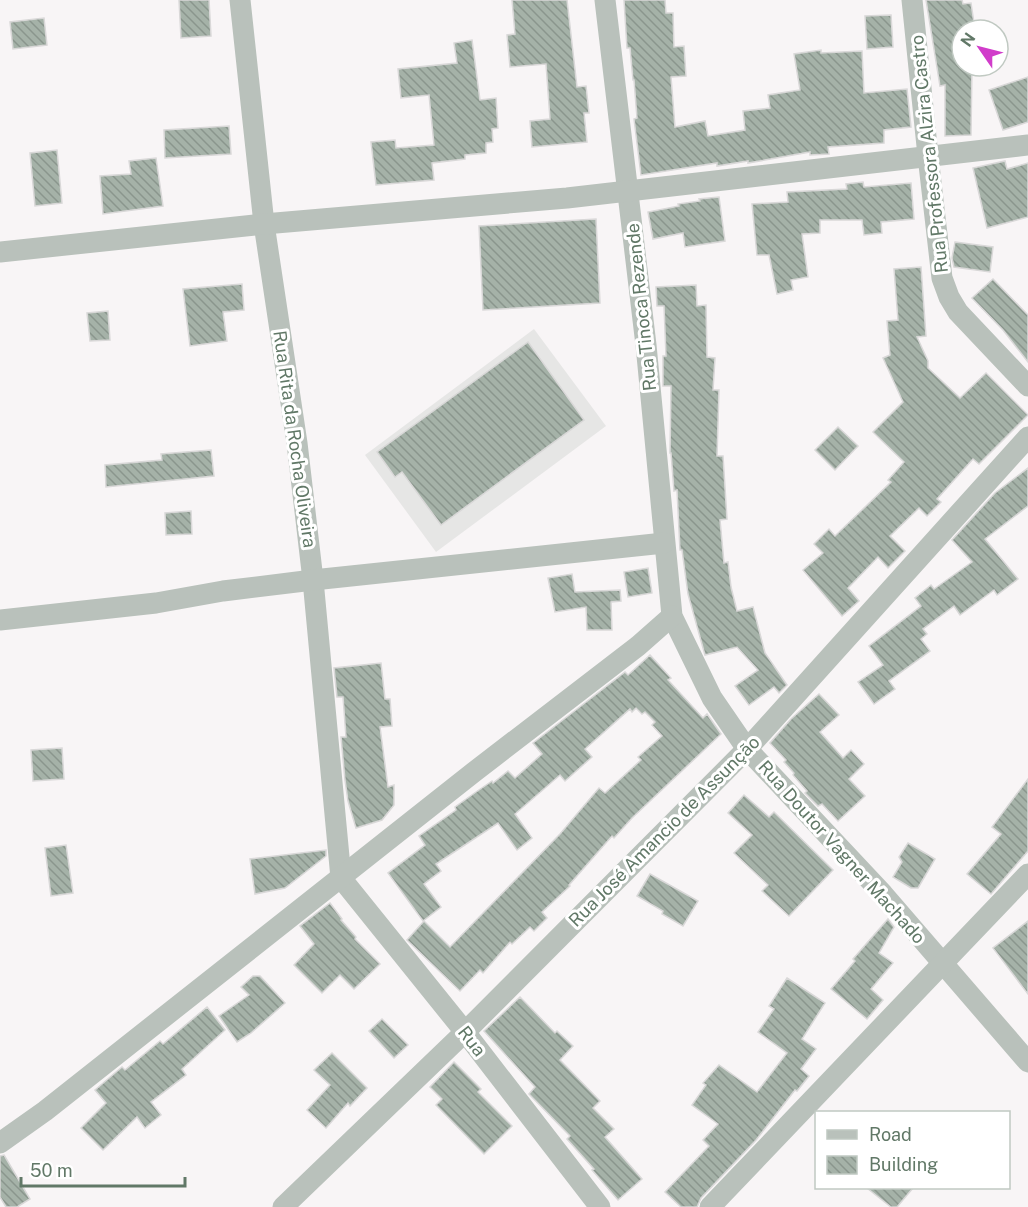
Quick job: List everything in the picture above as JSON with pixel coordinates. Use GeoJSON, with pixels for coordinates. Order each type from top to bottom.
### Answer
{"type":"FeatureCollection","features":[{"type":"Feature","properties":{"kind":"street","name":"Rua Rita da Rocha Oliveira"},"geometry":{"type":"LineString","coordinates":[[240,0],[264,224],[297,443],[313,580],[341,878]]}},
{"type":"Feature","properties":{"kind":"street","name":"Rua Tinoca Rezende"},"geometry":{"type":"LineString","coordinates":[[605,0],[647,356],[672,616]]}},
{"type":"Feature","properties":{"kind":"street","name":"Rua Professora Alzira Castro"},"geometry":{"type":"LineString","coordinates":[[912,0],[927,156],[942,278],[958,312],[1028,386]]}},
{"type":"Feature","properties":{"kind":"street"},"geometry":{"type":"LineString","coordinates":[[0,252],[264,224],[484,206],[1028,145]]}},
{"type":"Feature","properties":{"kind":"street","name":"Rua José Amancio de Assunção"},"geometry":{"type":"LineString","coordinates":[[283,1207],[465,1032],[747,748],[1028,437]]}},
{"type":"Feature","properties":{"kind":"street"},"geometry":{"type":"LineString","coordinates":[[0,620],[156,603],[223,591],[313,580],[664,543]]}},
{"type":"Feature","properties":{"kind":"street"},"geometry":{"type":"LineString","coordinates":[[0,1143],[45,1111],[638,646],[672,616]]}},
{"type":"Feature","properties":{"kind":"street","name":"Rua Doutor Vagner Machado"},"geometry":{"type":"LineString","coordinates":[[672,616],[712,698],[747,748],[883,894],[1028,1062]]}},
{"type":"Feature","properties":{"kind":"street"},"geometry":{"type":"LineString","coordinates":[[710,1207],[1028,874]]}},
{"type":"Feature","properties":{"kind":"street","name":"Rua"},"geometry":{"type":"LineString","coordinates":[[341,878],[465,1032],[600,1207]]}},
{"type":"Feature","properties":{"kind":"shaded area"},"geometry":{"type":"Polygon","coordinates":[[[534,329],[606,426],[436,552],[365,455],[534,329]]]}},
{"type":"Feature","properties":{"kind":"building"},"geometry":{"type":"Polygon","coordinates":[[[179,0],[209,0],[211,36],[181,38],[179,0]]]}},
{"type":"Feature","properties":{"kind":"building"},"geometry":{"type":"Polygon","coordinates":[[[512,0],[567,0],[577,87],[586,86],[589,113],[584,113],[587,142],[532,147],[530,121],[550,119],[546,64],[510,67],[507,35],[515,34],[512,0]]]}},
{"type":"Feature","properties":{"kind":"building"},"geometry":{"type":"Polygon","coordinates":[[[624,0],[665,0],[666,13],[673,13],[674,47],[684,46],[686,76],[671,77],[675,127],[705,121],[708,136],[745,130],[743,111],[770,108],[768,95],[800,90],[794,54],[821,50],[821,53],[862,51],[864,93],[907,89],[911,127],[884,130],[884,143],[828,147],[829,154],[810,155],[810,152],[748,163],[748,161],[717,166],[717,163],[641,175],[634,119],[637,118],[634,80],[630,48],[627,48],[624,0]]]}},
{"type":"Feature","properties":{"kind":"building"},"geometry":{"type":"Polygon","coordinates":[[[926,0],[962,0],[963,4],[971,3],[973,18],[950,18],[950,78],[972,78],[971,135],[945,136],[945,85],[940,86],[926,0]]]}},
{"type":"Feature","properties":{"kind":"building"},"geometry":{"type":"Polygon","coordinates":[[[891,15],[893,47],[867,49],[865,16],[891,15]]]}},
{"type":"Feature","properties":{"kind":"building"},"geometry":{"type":"Polygon","coordinates":[[[44,18],[47,45],[13,49],[10,22],[44,18]]]}},
{"type":"Feature","properties":{"kind":"building"},"geometry":{"type":"Polygon","coordinates":[[[472,40],[480,100],[496,98],[498,128],[492,129],[493,142],[486,143],[486,153],[465,155],[465,159],[432,163],[434,180],[376,185],[371,142],[395,140],[396,148],[434,145],[429,95],[401,98],[398,69],[457,63],[454,43],[472,40]]]}},
{"type":"Feature","properties":{"kind":"building"},"geometry":{"type":"Polygon","coordinates":[[[1028,77],[1028,122],[1003,130],[989,90],[1028,77]]]}},
{"type":"Feature","properties":{"kind":"building"},"geometry":{"type":"Polygon","coordinates":[[[229,126],[231,154],[165,158],[164,130],[229,126]]]}},
{"type":"Feature","properties":{"kind":"building"},"geometry":{"type":"Polygon","coordinates":[[[57,150],[62,203],[35,206],[30,153],[57,150]]]}},
{"type":"Feature","properties":{"kind":"building"},"geometry":{"type":"Polygon","coordinates":[[[156,158],[163,206],[103,214],[100,176],[131,174],[129,161],[156,158]]]}},
{"type":"Feature","properties":{"kind":"building"},"geometry":{"type":"Polygon","coordinates":[[[1005,161],[1007,169],[1028,163],[1028,217],[987,228],[973,168],[1005,161]]]}},
{"type":"Feature","properties":{"kind":"building"},"geometry":{"type":"Polygon","coordinates":[[[863,182],[864,187],[911,183],[914,219],[881,222],[882,233],[864,235],[862,220],[820,220],[820,233],[802,234],[808,277],[791,280],[793,290],[777,294],[769,255],[757,255],[752,204],[788,202],[787,192],[847,189],[846,184],[863,182]]]}},
{"type":"Feature","properties":{"kind":"building"},"geometry":{"type":"Polygon","coordinates":[[[719,197],[725,241],[685,247],[683,233],[653,239],[648,212],[700,201],[699,199],[719,197]]]}},
{"type":"Feature","properties":{"kind":"building"},"geometry":{"type":"Polygon","coordinates":[[[596,219],[600,303],[483,310],[479,226],[596,219]]]}},
{"type":"Feature","properties":{"kind":"building"},"geometry":{"type":"Polygon","coordinates":[[[955,242],[993,247],[990,272],[954,267],[952,258],[955,242]]]}},
{"type":"Feature","properties":{"kind":"building"},"geometry":{"type":"Polygon","coordinates":[[[921,267],[926,336],[917,337],[928,361],[928,368],[960,398],[986,373],[1028,415],[979,464],[973,459],[937,499],[941,502],[927,516],[919,508],[890,536],[905,551],[888,568],[878,557],[848,588],[859,601],[842,616],[803,570],[823,553],[814,544],[829,529],[835,536],[891,482],[888,480],[904,462],[873,432],[903,402],[883,358],[890,355],[887,321],[898,320],[894,269],[921,267]]]}},
{"type":"Feature","properties":{"kind":"building"},"geometry":{"type":"Polygon","coordinates":[[[993,279],[1028,315],[1028,362],[1003,330],[972,298],[993,279]]]}},
{"type":"Feature","properties":{"kind":"building"},"geometry":{"type":"Polygon","coordinates":[[[242,284],[244,310],[223,312],[227,341],[190,346],[183,289],[242,284]]]}},
{"type":"Feature","properties":{"kind":"building"},"geometry":{"type":"Polygon","coordinates":[[[696,285],[697,306],[706,305],[707,357],[715,358],[713,390],[719,390],[717,456],[723,456],[727,519],[720,520],[724,563],[728,562],[737,611],[753,607],[765,653],[787,685],[779,693],[774,687],[749,705],[735,686],[758,670],[737,647],[705,655],[688,594],[682,550],[680,550],[677,490],[674,491],[670,453],[671,386],[663,386],[663,356],[666,356],[664,306],[657,306],[656,287],[696,285]]]}},
{"type":"Feature","properties":{"kind":"building"},"geometry":{"type":"Polygon","coordinates":[[[108,311],[110,340],[90,341],[87,313],[108,311]]]}},
{"type":"Feature","properties":{"kind":"building"},"geometry":{"type":"Polygon","coordinates":[[[528,342],[584,420],[441,525],[402,472],[395,477],[377,452],[528,342]]]}},
{"type":"Feature","properties":{"kind":"building"},"geometry":{"type":"Polygon","coordinates":[[[838,427],[858,446],[835,470],[815,450],[838,427]]]}},
{"type":"Feature","properties":{"kind":"building"},"geometry":{"type":"Polygon","coordinates":[[[211,450],[214,476],[106,487],[105,465],[162,460],[161,454],[211,450]]]}},
{"type":"Feature","properties":{"kind":"building"},"geometry":{"type":"Polygon","coordinates":[[[1028,468],[1028,506],[985,539],[1018,579],[997,595],[994,590],[960,615],[954,606],[923,629],[927,634],[921,639],[930,651],[889,681],[895,689],[874,704],[858,682],[883,665],[869,646],[921,606],[915,598],[931,585],[934,589],[972,562],[952,540],[995,493],[1028,468]]]}},
{"type":"Feature","properties":{"kind":"building"},"geometry":{"type":"Polygon","coordinates":[[[191,511],[192,534],[166,535],[165,513],[191,511]]]}},
{"type":"Feature","properties":{"kind":"building"},"geometry":{"type":"Polygon","coordinates":[[[648,568],[652,593],[628,597],[624,572],[648,568]]]}},
{"type":"Feature","properties":{"kind":"building"},"geometry":{"type":"Polygon","coordinates":[[[572,574],[575,592],[620,590],[621,601],[611,602],[612,630],[587,630],[586,607],[555,612],[548,578],[572,574]]]}},
{"type":"Feature","properties":{"kind":"building"},"geometry":{"type":"Polygon","coordinates":[[[650,655],[671,678],[668,680],[703,718],[707,714],[721,734],[614,838],[612,836],[570,886],[542,912],[547,918],[534,931],[530,927],[512,944],[510,942],[483,973],[480,970],[460,991],[407,940],[424,921],[450,947],[560,834],[599,788],[605,793],[641,760],[638,757],[662,736],[652,725],[655,722],[645,712],[642,714],[636,708],[632,712],[630,709],[585,749],[592,757],[565,781],[560,775],[515,814],[532,838],[517,850],[498,823],[436,864],[441,871],[424,884],[441,907],[423,921],[388,873],[425,845],[419,836],[456,810],[455,807],[508,771],[515,778],[542,754],[533,743],[625,672],[628,675],[650,655]]]}},
{"type":"Feature","properties":{"kind":"building"},"geometry":{"type":"Polygon","coordinates":[[[381,663],[385,699],[390,699],[392,726],[380,727],[388,787],[394,785],[394,805],[382,820],[356,828],[345,780],[341,737],[346,737],[343,697],[337,697],[334,668],[381,663]]]}},
{"type":"Feature","properties":{"kind":"building"},"geometry":{"type":"Polygon","coordinates":[[[819,694],[839,715],[820,732],[843,758],[851,750],[864,764],[849,779],[865,796],[838,821],[822,804],[818,806],[805,793],[807,791],[784,762],[786,760],[770,743],[791,719],[819,694]]]}},
{"type":"Feature","properties":{"kind":"building"},"geometry":{"type":"Polygon","coordinates":[[[62,748],[64,779],[33,781],[31,750],[62,748]]]}},
{"type":"Feature","properties":{"kind":"building"},"geometry":{"type":"Polygon","coordinates":[[[1028,779],[1028,851],[991,894],[967,874],[1001,834],[992,827],[1028,779]]]}},
{"type":"Feature","properties":{"kind":"building"},"geometry":{"type":"Polygon","coordinates":[[[744,795],[769,817],[774,812],[833,870],[789,916],[762,891],[768,885],[734,853],[752,835],[728,813],[744,795]]]}},
{"type":"Feature","properties":{"kind":"building"},"geometry":{"type":"Polygon","coordinates":[[[908,843],[935,859],[918,888],[911,888],[893,877],[902,862],[899,857],[908,843]]]}},
{"type":"Feature","properties":{"kind":"building"},"geometry":{"type":"Polygon","coordinates":[[[66,845],[73,893],[51,896],[45,848],[66,845]]]}},
{"type":"Feature","properties":{"kind":"building"},"geometry":{"type":"Polygon","coordinates":[[[326,850],[326,856],[285,888],[255,894],[250,859],[326,850]]]}},
{"type":"Feature","properties":{"kind":"building"},"geometry":{"type":"Polygon","coordinates":[[[650,874],[698,901],[683,926],[637,896],[650,874]]]}},
{"type":"Feature","properties":{"kind":"building"},"geometry":{"type":"Polygon","coordinates":[[[330,903],[356,937],[355,939],[380,964],[354,989],[340,975],[322,993],[294,965],[314,944],[300,926],[330,903]]]}},
{"type":"Feature","properties":{"kind":"building"},"geometry":{"type":"Polygon","coordinates":[[[888,919],[894,927],[879,953],[893,963],[871,989],[883,1000],[867,1019],[831,989],[855,961],[853,959],[888,919]]]}},
{"type":"Feature","properties":{"kind":"building"},"geometry":{"type":"Polygon","coordinates":[[[1028,921],[1028,994],[993,948],[1028,921]]]}},
{"type":"Feature","properties":{"kind":"building"},"geometry":{"type":"Polygon","coordinates":[[[253,976],[260,976],[285,1003],[251,1033],[237,1042],[219,1016],[249,995],[241,987],[253,976]]]}},
{"type":"Feature","properties":{"kind":"building"},"geometry":{"type":"Polygon","coordinates":[[[787,978],[825,1003],[802,1039],[816,1049],[801,1069],[809,1076],[797,1091],[795,1090],[756,1140],[701,1198],[697,1207],[681,1207],[665,1192],[709,1146],[703,1140],[718,1124],[692,1105],[706,1085],[703,1083],[719,1065],[757,1092],[787,1053],[758,1032],[774,1009],[769,1006],[787,978]]]}},
{"type":"Feature","properties":{"kind":"building"},"geometry":{"type":"Polygon","coordinates":[[[520,997],[555,1033],[557,1031],[573,1046],[560,1060],[600,1101],[593,1108],[614,1129],[605,1137],[642,1179],[618,1200],[567,1139],[570,1136],[529,1094],[535,1087],[484,1031],[520,997]]]}},
{"type":"Feature","properties":{"kind":"building"},"geometry":{"type":"Polygon","coordinates":[[[207,1007],[225,1030],[182,1069],[186,1075],[151,1102],[161,1115],[145,1128],[137,1117],[103,1150],[81,1128],[106,1103],[95,1090],[122,1067],[125,1070],[160,1041],[163,1044],[207,1007]]]}},
{"type":"Feature","properties":{"kind":"building"},"geometry":{"type":"Polygon","coordinates":[[[382,1019],[408,1045],[394,1058],[369,1031],[382,1019]]]}},
{"type":"Feature","properties":{"kind":"building"},"geometry":{"type":"Polygon","coordinates":[[[332,1053],[367,1088],[350,1106],[348,1103],[326,1128],[307,1110],[330,1085],[314,1070],[332,1053]]]}},
{"type":"Feature","properties":{"kind":"building"},"geometry":{"type":"Polygon","coordinates":[[[454,1062],[481,1089],[478,1092],[512,1126],[484,1154],[436,1105],[442,1099],[430,1087],[454,1062]]]}},
{"type":"Feature","properties":{"kind":"building"},"geometry":{"type":"Polygon","coordinates":[[[4,1155],[30,1199],[17,1207],[6,1207],[0,1197],[0,1156],[4,1155]]]}},
{"type":"Feature","properties":{"kind":"building"},"geometry":{"type":"Polygon","coordinates":[[[868,1189],[912,1189],[897,1207],[891,1207],[868,1189]]]}}]}
